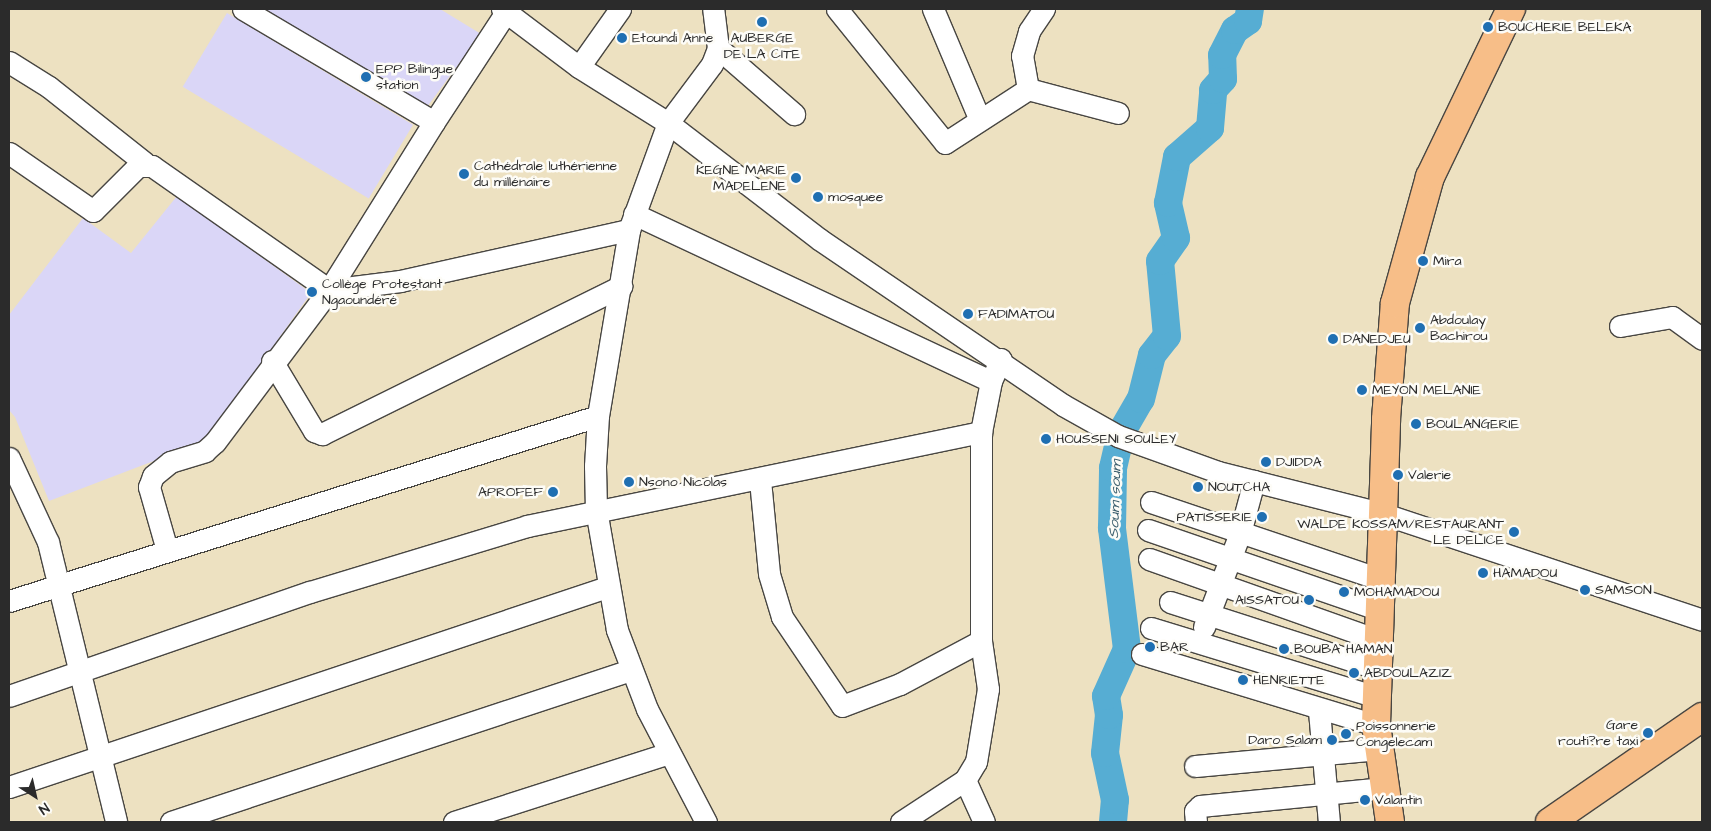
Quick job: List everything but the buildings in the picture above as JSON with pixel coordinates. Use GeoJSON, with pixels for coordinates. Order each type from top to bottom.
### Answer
{"type":"FeatureCollection","features":[{"type":"Feature","properties":{"kind":"main road"},"geometry":{"type":"LineString","coordinates":[[1390,822],[1377,737],[1376,668],[1395,303],[1410,238],[1430,177],[1510,9]]}},
{"type":"Feature","properties":{"kind":"main road"},"geometry":{"type":"LineString","coordinates":[[1550,822],[1702,717]]}},
{"type":"Feature","properties":{"kind":"street"},"geometry":{"type":"LineString","coordinates":[[243,9],[434,122]]}},
{"type":"Feature","properties":{"kind":"street"},"geometry":{"type":"LineString","coordinates":[[579,67],[620,9]]}},
{"type":"Feature","properties":{"kind":"street"},"geometry":{"type":"LineString","coordinates":[[706,822],[669,753],[630,670],[607,587],[596,510],[598,416],[631,222],[668,123],[712,64],[718,48],[713,9]]}},
{"type":"Feature","properties":{"kind":"street"},"geometry":{"type":"LineString","coordinates":[[836,9],[945,143],[979,118],[1028,89],[1118,113]]}},
{"type":"Feature","properties":{"kind":"street"},"geometry":{"type":"LineString","coordinates":[[933,9],[979,118]]}},
{"type":"Feature","properties":{"kind":"street"},"geometry":{"type":"LineString","coordinates":[[1028,89],[1022,56],[1030,31],[1044,9]]}},
{"type":"Feature","properties":{"kind":"street"},"geometry":{"type":"LineString","coordinates":[[167,550],[149,488],[153,476],[170,462],[205,451],[272,361],[329,290],[504,10],[579,67],[668,123],[819,239],[1001,360],[1063,405],[1118,436],[1148,450],[1254,481],[1384,514],[1702,620]]}},
{"type":"Feature","properties":{"kind":"street"},"geometry":{"type":"LineString","coordinates":[[718,48],[794,114]]}},
{"type":"Feature","properties":{"kind":"street"},"geometry":{"type":"LineString","coordinates":[[9,62],[49,87],[145,163],[329,290],[400,281],[631,222],[991,381]]}},
{"type":"Feature","properties":{"kind":"street"},"geometry":{"type":"LineString","coordinates":[[9,153],[93,211],[145,163]]}},
{"type":"Feature","properties":{"kind":"street"},"geometry":{"type":"LineString","coordinates":[[272,361],[314,432],[322,434],[620,286]]}},
{"type":"Feature","properties":{"kind":"street"},"geometry":{"type":"LineString","coordinates":[[1620,326],[1672,317],[1702,339]]}},
{"type":"Feature","properties":{"kind":"street"},"geometry":{"type":"LineString","coordinates":[[901,822],[965,780],[976,762],[988,689],[981,641],[981,432],[991,381],[1001,360]]}},
{"type":"Feature","properties":{"kind":"street"},"geometry":{"type":"LineString","coordinates":[[9,601],[598,416]]}},
{"type":"Feature","properties":{"kind":"street"},"geometry":{"type":"LineString","coordinates":[[9,696],[310,592],[527,526],[596,510],[760,480],[981,432]]}},
{"type":"Feature","properties":{"kind":"street"},"geometry":{"type":"LineString","coordinates":[[9,458],[48,542],[60,584],[97,757],[116,822]]}},
{"type":"Feature","properties":{"kind":"street"},"geometry":{"type":"LineString","coordinates":[[760,480],[769,574],[782,617],[842,706],[900,684],[981,641]]}},
{"type":"Feature","properties":{"kind":"street"},"geometry":{"type":"LineString","coordinates":[[1194,671],[1206,614],[1231,558],[1254,481]]}},
{"type":"Feature","properties":{"kind":"street"},"geometry":{"type":"LineString","coordinates":[[1151,502],[1380,579]]}},
{"type":"Feature","properties":{"kind":"street"},"geometry":{"type":"LineString","coordinates":[[1148,530],[1380,610]]}},
{"type":"Feature","properties":{"kind":"street"},"geometry":{"type":"LineString","coordinates":[[1148,559],[1378,640]]}},
{"type":"Feature","properties":{"kind":"street"},"geometry":{"type":"LineString","coordinates":[[9,787],[607,587]]}},
{"type":"Feature","properties":{"kind":"street"},"geometry":{"type":"LineString","coordinates":[[1170,602],[1376,668]]}},
{"type":"Feature","properties":{"kind":"street"},"geometry":{"type":"LineString","coordinates":[[1151,628],[1376,697]]}},
{"type":"Feature","properties":{"kind":"street"},"geometry":{"type":"LineString","coordinates":[[1142,654],[1319,711],[1377,737]]}},
{"type":"Feature","properties":{"kind":"street"},"geometry":{"type":"LineString","coordinates":[[171,822],[630,670]]}},
{"type":"Feature","properties":{"kind":"street"},"geometry":{"type":"LineString","coordinates":[[1319,711],[1329,822]]}},
{"type":"Feature","properties":{"kind":"street"},"geometry":{"type":"LineString","coordinates":[[1195,766],[1323,753],[1377,737]]}},
{"type":"Feature","properties":{"kind":"street"},"geometry":{"type":"LineString","coordinates":[[454,822],[669,753]]}},
{"type":"Feature","properties":{"kind":"street"},"geometry":{"type":"LineString","coordinates":[[965,780],[984,822]]}},
{"type":"Feature","properties":{"kind":"street"},"geometry":{"type":"LineString","coordinates":[[1196,822],[1195,811],[1200,806],[1326,791],[1384,788]]}},
{"type":"Feature","properties":{"kind":"shaded area"},"geometry":{"type":"Polygon","coordinates":[[[267,9],[440,9],[481,34],[424,111],[262,15],[267,9]]]}},
{"type":"Feature","properties":{"kind":"shaded area"},"geometry":{"type":"Polygon","coordinates":[[[227,13],[413,125],[369,198],[183,87],[227,13]]]}},
{"type":"Feature","properties":{"kind":"shaded area"},"geometry":{"type":"Polygon","coordinates":[[[177,196],[311,293],[206,441],[49,501],[15,417],[9,410],[9,315],[83,218],[131,253],[177,196]]]}},
{"type":"Feature","properties":{"kind":"waterway","name":"Soum soum"},"geometry":{"type":"LineString","coordinates":[[1113,822],[1115,800],[1105,753],[1109,715],[1106,696],[1127,649],[1112,528],[1113,468],[1121,433],[1141,399],[1152,355],[1167,336],[1160,261],[1176,238],[1168,203],[1177,157],[1210,128],[1213,90],[1223,79],[1222,55],[1235,30],[1248,21],[1250,9]]}},
{"type":"Feature","properties":{"kind":"place","name":"AUBERGE DE LA CITE"},"geometry":{"type":"Point","coordinates":[762,22]}},
{"type":"Feature","properties":{"kind":"place","name":"BOUCHERIE BELEKA"},"geometry":{"type":"Point","coordinates":[1488,27]}},
{"type":"Feature","properties":{"kind":"place","name":"Etoundi Anne"},"geometry":{"type":"Point","coordinates":[622,38]}},
{"type":"Feature","properties":{"kind":"place","name":"EPP Bilingue station"},"geometry":{"type":"Point","coordinates":[366,77]}},
{"type":"Feature","properties":{"kind":"place","name":"Cathédrale luthérienne du millénaire"},"geometry":{"type":"Point","coordinates":[464,174]}},
{"type":"Feature","properties":{"kind":"place","name":"KEGNE MARIE MADELENE"},"geometry":{"type":"Point","coordinates":[796,178]}},
{"type":"Feature","properties":{"kind":"place","name":"mosquee"},"geometry":{"type":"Point","coordinates":[818,197]}},
{"type":"Feature","properties":{"kind":"place","name":"Mira"},"geometry":{"type":"Point","coordinates":[1423,261]}},
{"type":"Feature","properties":{"kind":"place","name":"Collège Protestant Ngaoundéré"},"geometry":{"type":"Point","coordinates":[312,292]}},
{"type":"Feature","properties":{"kind":"place","name":"FADIMATOU"},"geometry":{"type":"Point","coordinates":[968,314]}},
{"type":"Feature","properties":{"kind":"place","name":"Abdoulay Bachirou"},"geometry":{"type":"Point","coordinates":[1420,328]}},
{"type":"Feature","properties":{"kind":"place","name":"DANEDJEU"},"geometry":{"type":"Point","coordinates":[1333,339]}},
{"type":"Feature","properties":{"kind":"place","name":"MEYON MELANIE"},"geometry":{"type":"Point","coordinates":[1362,390]}},
{"type":"Feature","properties":{"kind":"place","name":"BOULANGERIE"},"geometry":{"type":"Point","coordinates":[1416,424]}},
{"type":"Feature","properties":{"kind":"place","name":"HOUSSENI SOULEY"},"geometry":{"type":"Point","coordinates":[1046,439]}},
{"type":"Feature","properties":{"kind":"place","name":"DJIDDA"},"geometry":{"type":"Point","coordinates":[1266,462]}},
{"type":"Feature","properties":{"kind":"place","name":"Valerie"},"geometry":{"type":"Point","coordinates":[1398,475]}},
{"type":"Feature","properties":{"kind":"place","name":"Nsono Nicolas"},"geometry":{"type":"Point","coordinates":[629,482]}},
{"type":"Feature","properties":{"kind":"place","name":"NOUTCHA"},"geometry":{"type":"Point","coordinates":[1198,487]}},
{"type":"Feature","properties":{"kind":"place","name":"APROFEF"},"geometry":{"type":"Point","coordinates":[553,492]}},
{"type":"Feature","properties":{"kind":"place","name":"PATISSERIE"},"geometry":{"type":"Point","coordinates":[1262,517]}},
{"type":"Feature","properties":{"kind":"place","name":"WALDE KOSSAM/RESTAURANT LE DELICE"},"geometry":{"type":"Point","coordinates":[1514,532]}},
{"type":"Feature","properties":{"kind":"place","name":"HAMADOU"},"geometry":{"type":"Point","coordinates":[1483,573]}},
{"type":"Feature","properties":{"kind":"place","name":"SAMSON"},"geometry":{"type":"Point","coordinates":[1585,590]}},
{"type":"Feature","properties":{"kind":"place","name":"MOHAMADOU"},"geometry":{"type":"Point","coordinates":[1344,592]}},
{"type":"Feature","properties":{"kind":"place","name":"AISSATOU"},"geometry":{"type":"Point","coordinates":[1309,600]}},
{"type":"Feature","properties":{"kind":"place","name":"BAR"},"geometry":{"type":"Point","coordinates":[1150,647]}},
{"type":"Feature","properties":{"kind":"place","name":"BOUBA HAMAN"},"geometry":{"type":"Point","coordinates":[1284,649]}},
{"type":"Feature","properties":{"kind":"place","name":"ABDOULAZIZ"},"geometry":{"type":"Point","coordinates":[1354,673]}},
{"type":"Feature","properties":{"kind":"place","name":"HENRIETTE"},"geometry":{"type":"Point","coordinates":[1243,680]}},
{"type":"Feature","properties":{"kind":"place","name":"Gare routi?re taxi"},"geometry":{"type":"Point","coordinates":[1648,733]}},
{"type":"Feature","properties":{"kind":"place","name":"Poissonnerie Congelecam"},"geometry":{"type":"Point","coordinates":[1346,734]}},
{"type":"Feature","properties":{"kind":"place","name":"Daro Salam"},"geometry":{"type":"Point","coordinates":[1332,740]}},
{"type":"Feature","properties":{"kind":"place","name":"Valantin"},"geometry":{"type":"Point","coordinates":[1365,800]}}]}
